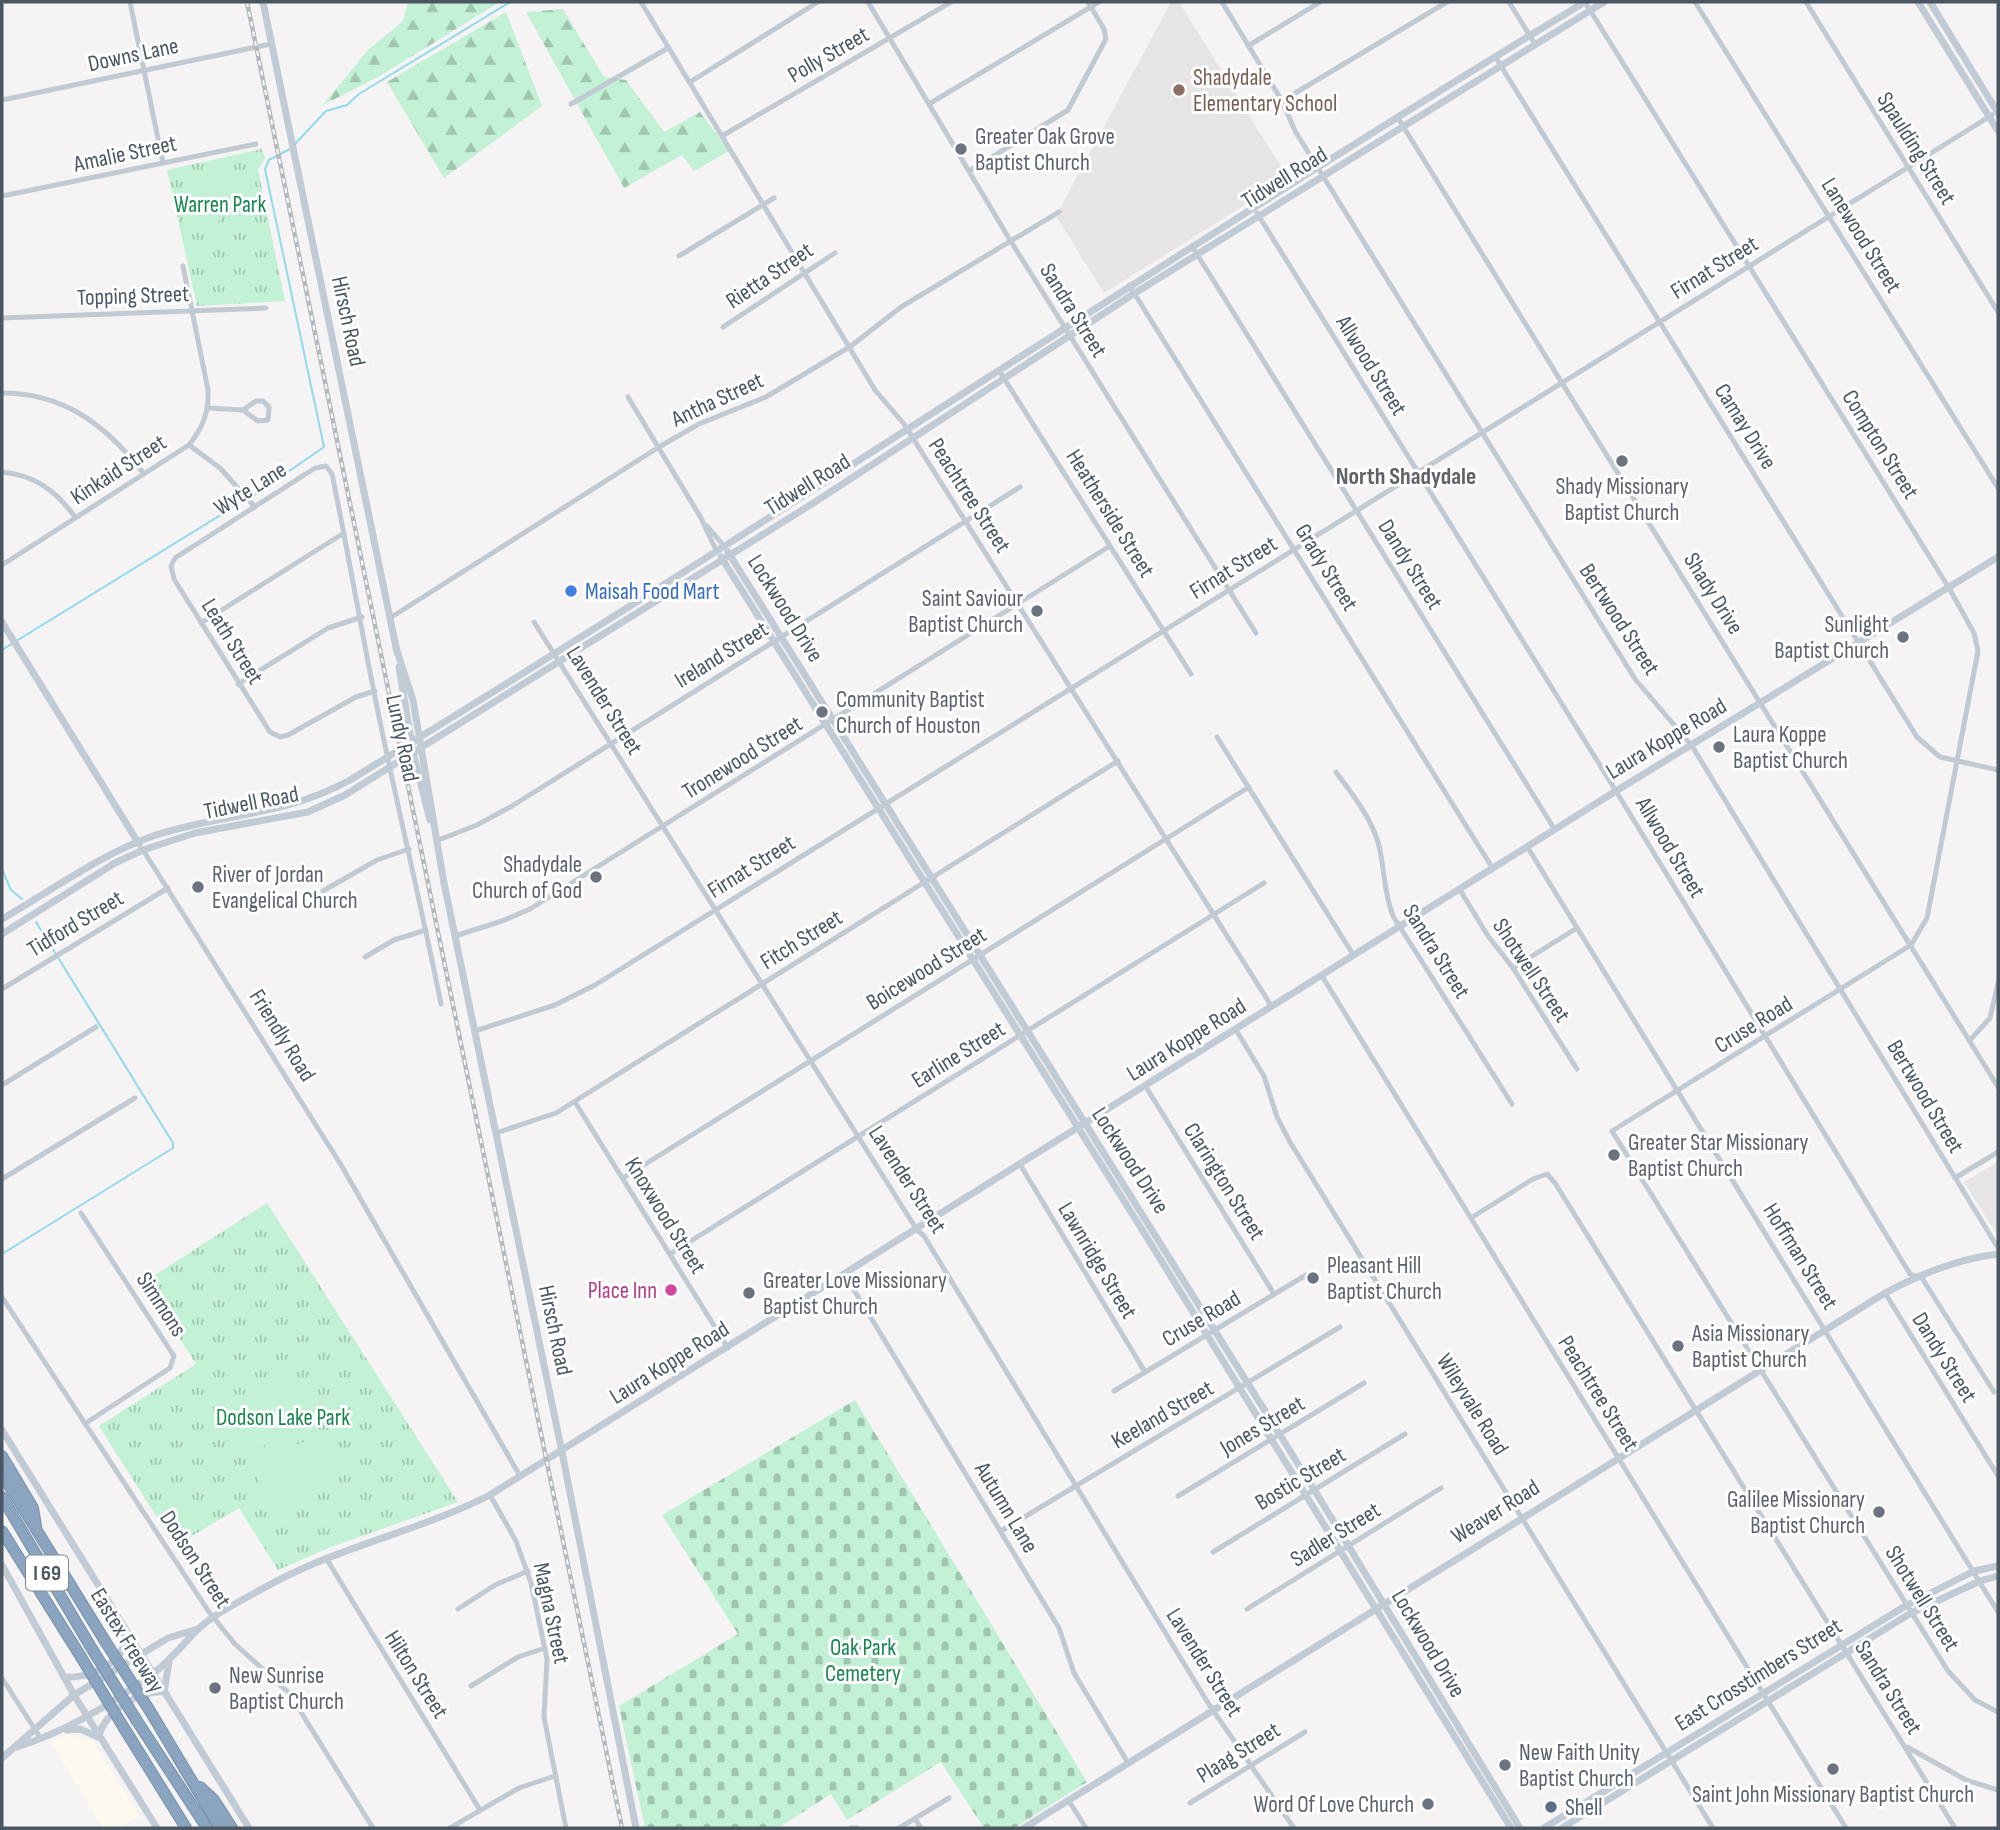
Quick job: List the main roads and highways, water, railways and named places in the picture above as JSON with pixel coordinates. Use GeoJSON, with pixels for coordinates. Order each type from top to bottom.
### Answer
{"type":"FeatureCollection","features":[{"type":"Feature","properties":{"kind":"highway"},"geometry":{"type":"LineString","coordinates":[[2,1456],[33,1508],[37,1530]]}},
{"type":"Feature","properties":{"kind":"highway","name":"Eastex Freeway"},"geometry":{"type":"LineString","coordinates":[[2,1474],[220,1828]]}},
{"type":"Feature","properties":{"kind":"highway","name":"I 69"},"geometry":{"type":"LineString","coordinates":[[2,1497],[92,1649],[207,1828]]}},
{"type":"Feature","properties":{"kind":"highway","name":"I 69"},"geometry":{"type":"LineString","coordinates":[[2,1531],[186,1828]]}},
{"type":"Feature","properties":{"kind":"highway"},"geometry":{"type":"LineString","coordinates":[[192,1780],[214,1800],[232,1828]]}},
{"type":"Feature","properties":{"kind":"main road","name":"Hirsch Road"},"geometry":{"type":"LineString","coordinates":[[264,2],[396,648],[412,752],[436,841]]}},
{"type":"Feature","properties":{"kind":"main road","name":"Tidwell Road"},"geometry":{"type":"LineString","coordinates":[[2,919],[142,850],[227,822],[308,801],[387,758],[909,431],[1129,285],[1585,2]]}},
{"type":"Feature","properties":{"kind":"main road","name":"Tidwell Road"},"geometry":{"type":"LineString","coordinates":[[2,934],[63,889],[138,841],[194,823],[227,822],[311,810],[345,794],[815,502],[1135,293],[1604,2]]}},
{"type":"Feature","properties":{"kind":"main road"},"geometry":{"type":"LineString","coordinates":[[1918,2],[1998,131]]}},
{"type":"Feature","properties":{"kind":"main road"},"geometry":{"type":"LineString","coordinates":[[1930,2],[1998,111]]}},
{"type":"Feature","properties":{"kind":"main road"},"geometry":{"type":"LineString","coordinates":[[810,493],[815,502]]}},
{"type":"Feature","properties":{"kind":"main road","name":"Lockwood Drive"},"geometry":{"type":"LineString","coordinates":[[720,548],[730,554],[782,636],[923,884],[1084,1124],[1315,1491],[1383,1603],[1415,1668],[1469,1762],[1511,1828]]}},
{"type":"Feature","properties":{"kind":"main road","name":"Lockwood Drive"},"geometry":{"type":"LineString","coordinates":[[720,548],[722,559],[824,726],[931,879],[975,958]]}},
{"type":"Feature","properties":{"kind":"main road","name":"Laura Koppe Road"},"geometry":{"type":"LineString","coordinates":[[17,1747],[53,1735],[154,1673],[198,1629],[274,1582],[325,1557],[447,1515],[490,1495],[1021,1166],[1616,791],[1998,557]]}},
{"type":"Feature","properties":{"kind":"main road"},"geometry":{"type":"LineString","coordinates":[[638,600],[643,607]]}},
{"type":"Feature","properties":{"kind":"main road","name":"Friendly Road"},"geometry":{"type":"LineString","coordinates":[[2,622],[142,850]]}},
{"type":"Feature","properties":{"kind":"main road","name":"Hirsch Road"},"geometry":{"type":"LineString","coordinates":[[396,648],[413,700],[436,841],[562,1451],[636,1828]]}},
{"type":"Feature","properties":{"kind":"main road"},"geometry":{"type":"LineString","coordinates":[[498,688],[503,696]]}},
{"type":"Feature","properties":{"kind":"main road"},"geometry":{"type":"LineString","coordinates":[[308,801],[311,810]]}},
{"type":"Feature","properties":{"kind":"main road","name":"Lockwood Drive"},"geometry":{"type":"LineString","coordinates":[[1023,1034],[1077,1129],[1374,1608],[1476,1756],[1520,1828]]}},
{"type":"Feature","properties":{"kind":"main road","name":"Weaver Road"},"geometry":{"type":"LineString","coordinates":[[1024,1828],[1522,1516],[1885,1293],[1917,1276],[1968,1258],[1998,1251]]}},
{"type":"Feature","properties":{"kind":"main road"},"geometry":{"type":"LineString","coordinates":[[2,1430],[249,1828]]}},
{"type":"Feature","properties":{"kind":"main road"},"geometry":{"type":"LineString","coordinates":[[2,1565],[74,1695],[158,1828]]}},
{"type":"Feature","properties":{"kind":"main road","name":"East Crosstimbers Street"},"geometry":{"type":"LineString","coordinates":[[1764,1698],[1842,1644],[1907,1605],[1974,1572],[1998,1566]]}},
{"type":"Feature","properties":{"kind":"main road","name":"East Crosstimbers Street"},"geometry":{"type":"LineString","coordinates":[[1544,1828],[1911,1613],[1980,1581],[1998,1576]]}},
{"type":"Feature","properties":{"kind":"main road","name":"Laura Koppe Road"},"geometry":{"type":"LineString","coordinates":[[2,1758],[74,1695],[168,1638],[198,1629]]}},
{"type":"Feature","properties":{"kind":"main road"},"geometry":{"type":"LineString","coordinates":[[64,1677],[83,1677],[112,1661],[124,1649],[125,1632]]}},
{"type":"Feature","properties":{"kind":"main road"},"geometry":{"type":"LineString","coordinates":[[165,1692],[164,1674],[169,1660]]}},
{"type":"Feature","properties":{"kind":"main road"},"geometry":{"type":"LineString","coordinates":[[100,1738],[101,1726],[110,1714],[146,1694],[165,1692]]}},
{"type":"Feature","properties":{"kind":"main road"},"geometry":{"type":"LineString","coordinates":[[53,1735],[73,1728],[100,1738]]}},
{"type":"Feature","properties":{"kind":"main road"},"geometry":{"type":"LineString","coordinates":[[1469,1762],[1476,1756]]}},
{"type":"Feature","properties":{"kind":"main road","name":"East Crosstimbers Street"},"geometry":{"type":"LineString","coordinates":[[1562,1828],[1669,1756]]}},
{"type":"Feature","properties":{"kind":"waterway"},"geometry":{"type":"LineString","coordinates":[[294,145],[326,111],[347,105],[359,94],[510,2]]}},
{"type":"Feature","properties":{"kind":"waterway"},"geometry":{"type":"LineString","coordinates":[[250,498],[324,447],[265,169],[269,160],[290,149]]}},
{"type":"Feature","properties":{"kind":"waterway"},"geometry":{"type":"LineString","coordinates":[[18,640],[245,500]]}},
{"type":"Feature","properties":{"kind":"waterway"},"geometry":{"type":"LineString","coordinates":[[2,650],[13,643]]}},
{"type":"Feature","properties":{"kind":"waterway"},"geometry":{"type":"LineString","coordinates":[[2,869],[11,890],[22,899]]}},
{"type":"Feature","properties":{"kind":"waterway"},"geometry":{"type":"LineString","coordinates":[[2,1254],[173,1148],[173,1143],[36,922]]}},
{"type":"Feature","properties":{"kind":"railway"},"geometry":{"type":"LineString","coordinates":[[247,2],[622,1828]]}},
{"type":"Feature","properties":{"kind":"place","name":"Shadydale Elementary School"},"geometry":{"type":"Point","coordinates":[1179,90]}},
{"type":"Feature","properties":{"kind":"place","name":"Greater Oak Grove Baptist Church"},"geometry":{"type":"Point","coordinates":[961,149]}},
{"type":"Feature","properties":{"kind":"place","name":"Shady Missionary Baptist Church"},"geometry":{"type":"Point","coordinates":[1622,461]}},
{"type":"Feature","properties":{"kind":"place","name":"Maisah Food Mart"},"geometry":{"type":"Point","coordinates":[571,591]}},
{"type":"Feature","properties":{"kind":"place","name":"Saint Saviour Baptist Church"},"geometry":{"type":"Point","coordinates":[1037,611]}},
{"type":"Feature","properties":{"kind":"place","name":"Sunlight Baptist Church"},"geometry":{"type":"Point","coordinates":[1903,637]}},
{"type":"Feature","properties":{"kind":"place","name":"Community Baptist Church of Houston"},"geometry":{"type":"Point","coordinates":[822,712]}},
{"type":"Feature","properties":{"kind":"place","name":"Laura Koppe Baptist Church"},"geometry":{"type":"Point","coordinates":[1719,747]}},
{"type":"Feature","properties":{"kind":"place","name":"Shadydale Church of God"},"geometry":{"type":"Point","coordinates":[596,877]}},
{"type":"Feature","properties":{"kind":"place","name":"River of Jordan Evangelical Church"},"geometry":{"type":"Point","coordinates":[198,887]}},
{"type":"Feature","properties":{"kind":"place","name":"Greater Star Missionary Baptist Church"},"geometry":{"type":"Point","coordinates":[1614,1155]}},
{"type":"Feature","properties":{"kind":"place","name":"Pleasant Hill Baptist Church"},"geometry":{"type":"Point","coordinates":[1313,1278]}},
{"type":"Feature","properties":{"kind":"place","name":"Place Inn"},"geometry":{"type":"Point","coordinates":[671,1290]}},
{"type":"Feature","properties":{"kind":"place","name":"Greater Love Missionary Baptist Church"},"geometry":{"type":"Point","coordinates":[749,1293]}},
{"type":"Feature","properties":{"kind":"place","name":"Asia Missionary Baptist Church"},"geometry":{"type":"Point","coordinates":[1678,1346]}},
{"type":"Feature","properties":{"kind":"place","name":"Galilee Missionary Baptist Church"},"geometry":{"type":"Point","coordinates":[1879,1512]}},
{"type":"Feature","properties":{"kind":"place","name":"New Sunrise Baptist Church"},"geometry":{"type":"Point","coordinates":[215,1688]}},
{"type":"Feature","properties":{"kind":"place","name":"New Faith Unity Baptist Church"},"geometry":{"type":"Point","coordinates":[1505,1765]}},
{"type":"Feature","properties":{"kind":"place","name":"Saint John Missionary Baptist Church"},"geometry":{"type":"Point","coordinates":[1833,1769]}},
{"type":"Feature","properties":{"kind":"place","name":"Word Of Love Church"},"geometry":{"type":"Point","coordinates":[1428,1804]}},
{"type":"Feature","properties":{"kind":"place","name":"Shell"},"geometry":{"type":"Point","coordinates":[1551,1807]}},
{"type":"Feature","properties":{"kind":"district","name":"North Shadydale"},"geometry":{"type":"Point","coordinates":[1406,476]}},
{"type":"Feature","properties":{"kind":"park label","name":"Warren Park"},"geometry":{"type":"Point","coordinates":[220,204]}},
{"type":"Feature","properties":{"kind":"park label","name":"Dodson Lake Park"},"geometry":{"type":"Point","coordinates":[283,1417]}},
{"type":"Feature","properties":{"kind":"park label","name":"Oak Park Cemetery"},"geometry":{"type":"Point","coordinates":[863,1660]}}]}
